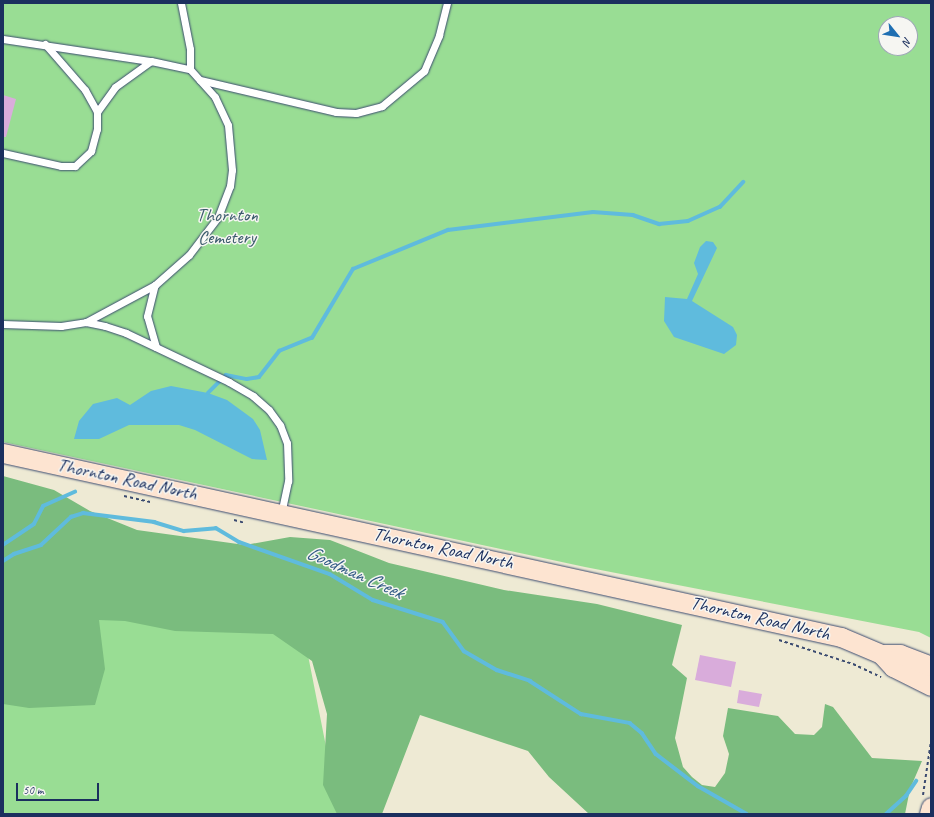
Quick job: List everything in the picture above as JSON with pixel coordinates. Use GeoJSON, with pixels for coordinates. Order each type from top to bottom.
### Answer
{"type":"FeatureCollection","features":[{"type":"Feature","properties":{"kind":"main road","name":"Thornton Road North"},"geometry":{"type":"LineString","coordinates":[[3,453],[760,618],[841,638],[881,654],[900,654],[931,666]]}},
{"type":"Feature","properties":{"kind":"main road","name":"Thornton Road North"},"geometry":{"type":"LineString","coordinates":[[881,654],[893,667],[931,686]]}},
{"type":"Feature","properties":{"kind":"lane"},"geometry":{"type":"LineString","coordinates":[[181,3],[190,49],[190,69]]}},
{"type":"Feature","properties":{"kind":"lane"},"geometry":{"type":"LineString","coordinates":[[200,80],[336,112],[356,113],[382,106],[424,71],[439,35],[447,3]]}},
{"type":"Feature","properties":{"kind":"lane"},"geometry":{"type":"LineString","coordinates":[[3,39],[45,44],[151,61],[190,69],[215,98],[228,126],[232,154],[230,186],[218,217],[189,255],[155,285],[86,322],[61,326],[3,324]]}},
{"type":"Feature","properties":{"kind":"lane"},"geometry":{"type":"LineString","coordinates":[[3,153],[61,166],[75,166],[91,151],[97,129],[97,112],[85,90],[45,44]]}},
{"type":"Feature","properties":{"kind":"lane"},"geometry":{"type":"LineString","coordinates":[[97,112],[115,87],[151,61]]}},
{"type":"Feature","properties":{"kind":"lane"},"geometry":{"type":"LineString","coordinates":[[155,285],[147,316],[156,347]]}},
{"type":"Feature","properties":{"kind":"lane"},"geometry":{"type":"LineString","coordinates":[[86,322],[126,333],[229,382],[269,410],[280,425],[287,443],[288,481],[281,514]]}},
{"type":"Feature","properties":{"kind":"path"},"geometry":{"type":"LineString","coordinates":[[119,495],[153,502]]}},
{"type":"Feature","properties":{"kind":"path"},"geometry":{"type":"LineString","coordinates":[[231,520],[252,524]]}},
{"type":"Feature","properties":{"kind":"path"},"geometry":{"type":"LineString","coordinates":[[772,638],[840,660],[884,679]]}},
{"type":"Feature","properties":{"kind":"path"},"geometry":{"type":"LineString","coordinates":[[928,807],[931,741]]}},
{"type":"Feature","properties":{"kind":"green space","name":"Thornton Cemetery"},"geometry":{"type":"Polygon","coordinates":[[[3,3],[931,3],[931,638],[919,632],[585,567],[3,442],[3,3]]]}},
{"type":"Feature","properties":{"kind":"green space"},"geometry":{"type":"Polygon","coordinates":[[[3,476],[54,490],[90,511],[137,530],[245,545],[290,537],[330,540],[389,563],[504,590],[597,604],[682,625],[672,665],[687,678],[675,738],[683,767],[692,777],[702,785],[715,787],[725,773],[729,754],[723,736],[728,708],[778,716],[795,734],[814,735],[822,727],[825,704],[833,707],[872,758],[922,761],[910,789],[905,814],[589,814],[549,777],[528,751],[420,715],[382,814],[337,814],[323,785],[327,714],[312,661],[273,634],[175,631],[125,621],[99,620],[105,669],[95,705],[29,708],[3,704],[3,476]]]}},
{"type":"Feature","properties":{"kind":"green space"},"geometry":{"type":"Polygon","coordinates":[[[3,587],[99,595],[305,640],[333,782],[343,814],[3,814],[3,587]]]}},
{"type":"Feature","properties":{"kind":"water"},"geometry":{"type":"Polygon","coordinates":[[[706,241],[713,242],[717,248],[692,301],[733,327],[737,335],[736,345],[724,354],[674,337],[664,321],[665,297],[687,299],[698,274],[694,263],[700,247],[706,241]]]}},
{"type":"Feature","properties":{"kind":"water"},"geometry":{"type":"Polygon","coordinates":[[[171,386],[208,393],[227,400],[253,419],[260,430],[267,460],[252,459],[195,430],[179,425],[129,425],[99,439],[74,439],[79,421],[93,404],[117,398],[130,405],[151,391],[171,386]]]}},
{"type":"Feature","properties":{"kind":"building"},"geometry":{"type":"Polygon","coordinates":[[[3,95],[16,99],[6,137],[3,137],[3,95]]]}},
{"type":"Feature","properties":{"kind":"building"},"geometry":{"type":"Polygon","coordinates":[[[700,655],[736,662],[731,687],[695,680],[700,655]]]}},
{"type":"Feature","properties":{"kind":"building"},"geometry":{"type":"Polygon","coordinates":[[[739,690],[762,694],[759,707],[737,703],[739,690]]]}},
{"type":"Feature","properties":{"kind":"waterway"},"geometry":{"type":"LineString","coordinates":[[208,393],[226,375],[247,379],[259,377],[279,351],[312,338],[353,269],[448,230],[593,212],[633,215],[659,224],[688,221],[720,207],[743,182]]}},
{"type":"Feature","properties":{"kind":"waterway"},"geometry":{"type":"LineString","coordinates":[[3,545],[34,524],[43,506],[75,492]]}},
{"type":"Feature","properties":{"kind":"waterway","name":"Goodman Creek"},"geometry":{"type":"LineString","coordinates":[[3,561],[14,554],[41,545],[71,517],[83,513],[154,522],[184,531],[216,528],[239,542],[330,574],[373,600],[443,622],[464,651],[497,670],[530,681],[581,714],[630,723],[642,733],[656,754],[698,786],[747,814]]}},
{"type":"Feature","properties":{"kind":"waterway"},"geometry":{"type":"LineString","coordinates":[[886,814],[906,796],[916,781]]}}]}
